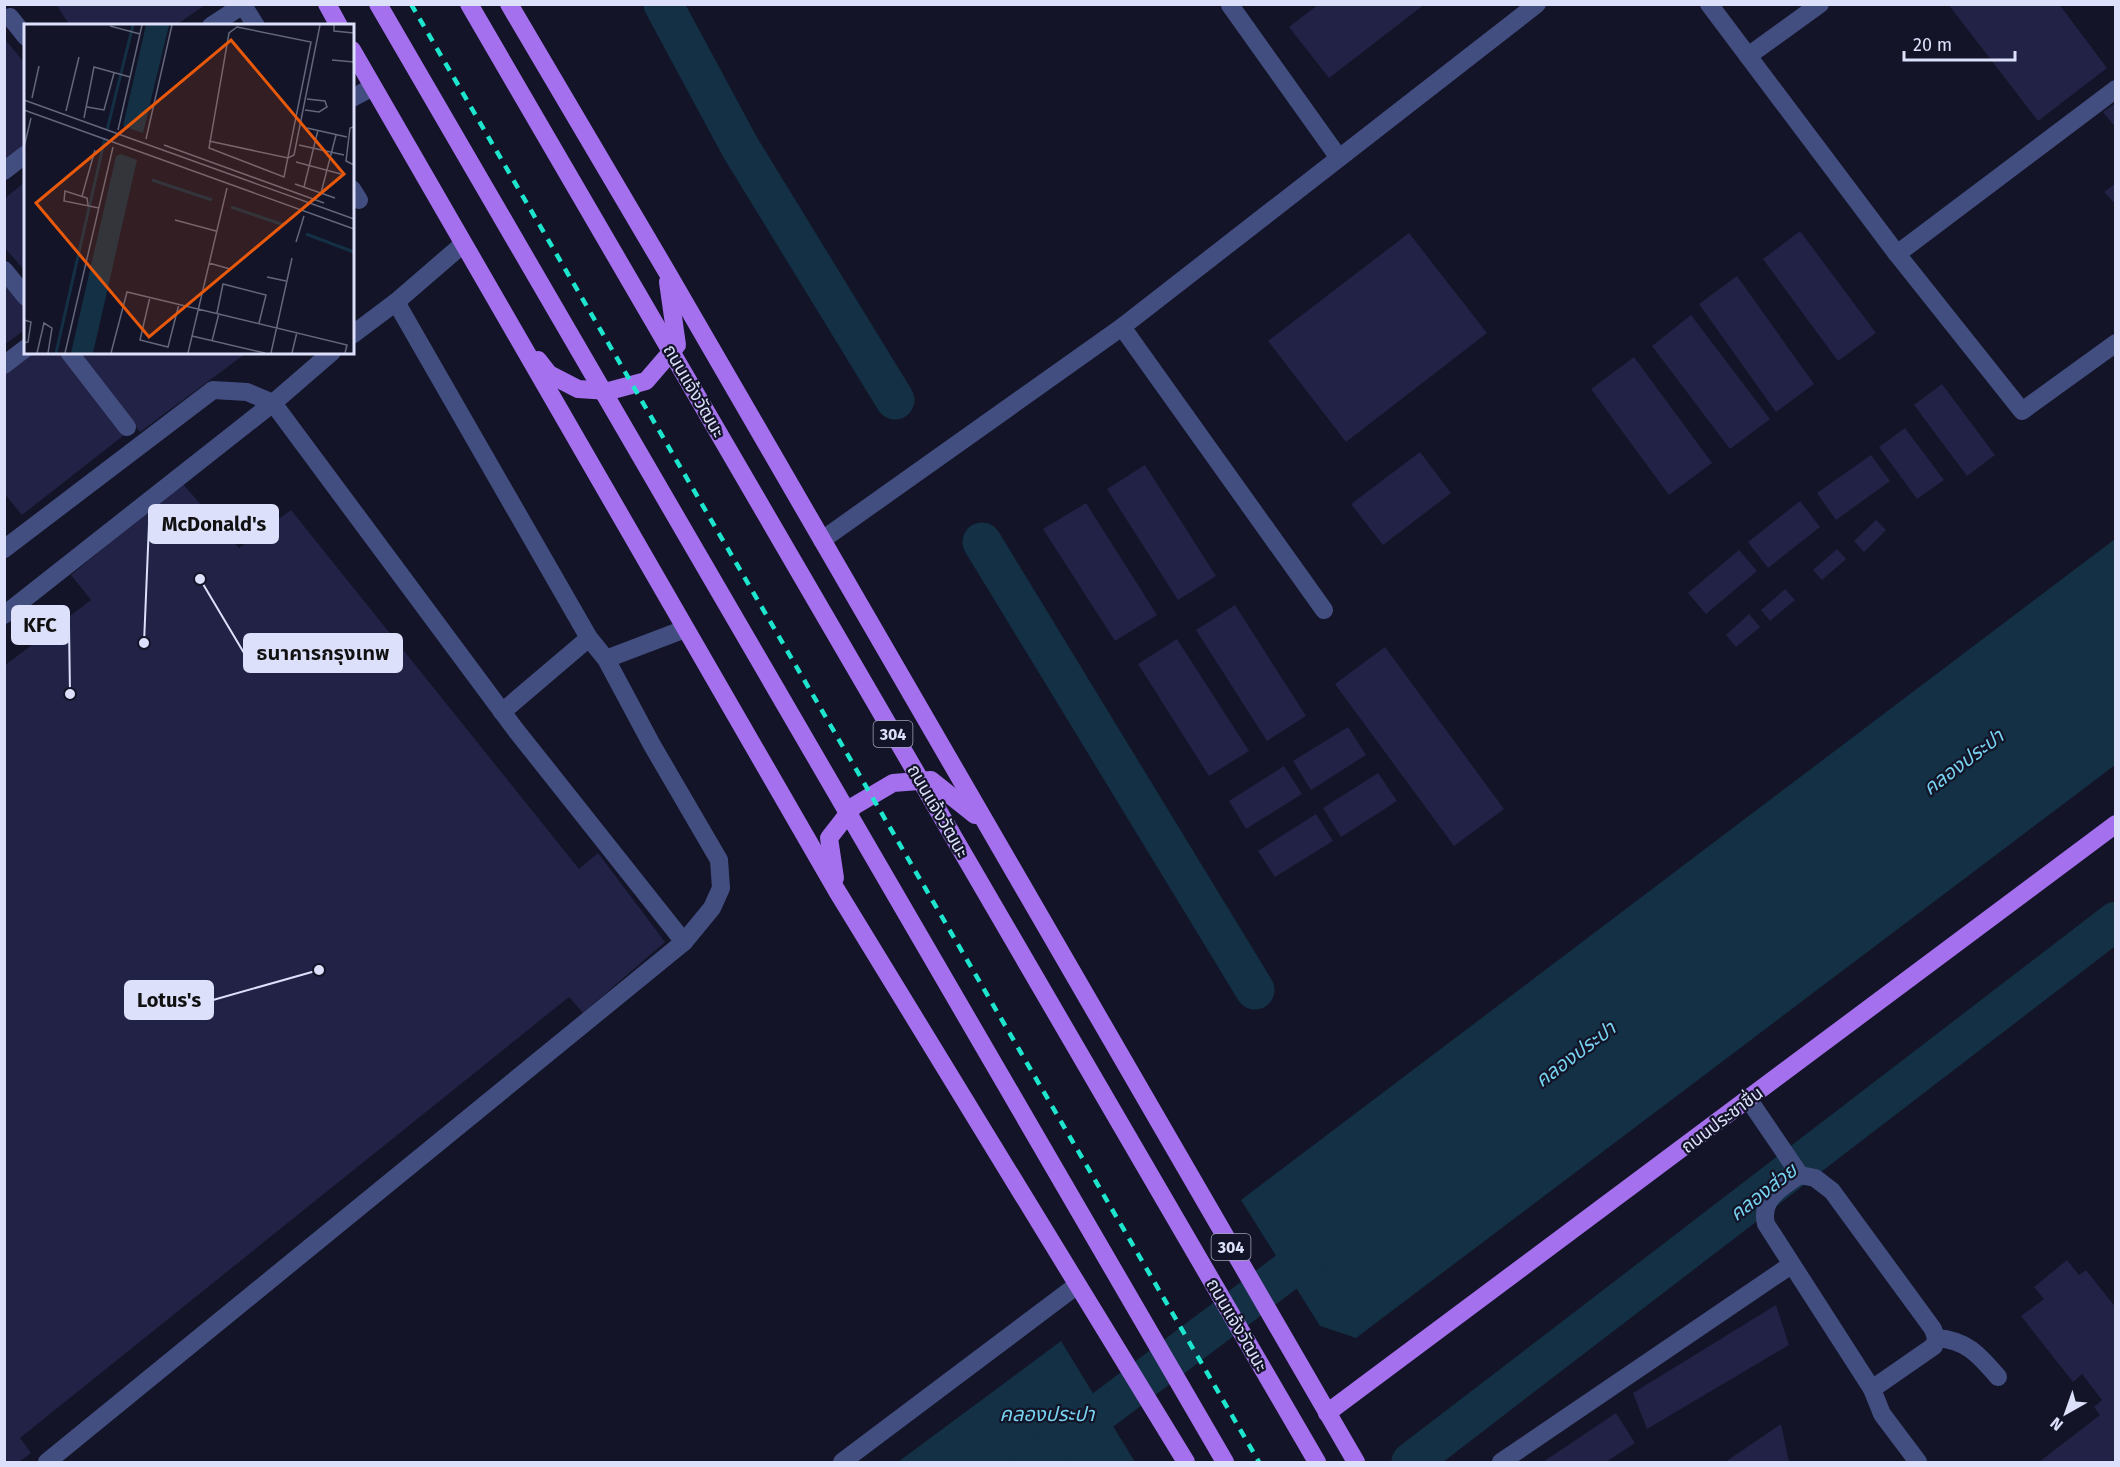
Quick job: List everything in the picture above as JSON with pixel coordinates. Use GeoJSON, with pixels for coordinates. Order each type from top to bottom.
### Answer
{"type":"FeatureCollection","features":[{"type":"Feature","properties":{"kind":"main road"},"geometry":{"type":"LineString","coordinates":[[327,4],[338,24]]}},
{"type":"Feature","properties":{"kind":"main road"},"geometry":{"type":"LineString","coordinates":[[378,4],[1225,1462]]}},
{"type":"Feature","properties":{"kind":"main road","name":"ถนนแจ้งวัฒนะ"},"geometry":{"type":"LineString","coordinates":[[469,4],[1317,1462]]}},
{"type":"Feature","properties":{"kind":"main road","name":"ถนนแจ้งวัฒนะ"},"geometry":{"type":"LineString","coordinates":[[509,4],[667,272],[1356,1462]]}},
{"type":"Feature","properties":{"kind":"main road"},"geometry":{"type":"LineString","coordinates":[[354,54],[462,245],[837,891],[1076,1286],[1186,1462]]}},
{"type":"Feature","properties":{"kind":"main road"},"geometry":{"type":"LineString","coordinates":[[512,331],[549,374],[578,388],[609,391],[646,381],[677,345],[667,272]]}},
{"type":"Feature","properties":{"kind":"main road"},"geometry":{"type":"LineString","coordinates":[[837,891],[829,838],[854,806],[893,783],[931,780],[984,822]]}},
{"type":"Feature","properties":{"kind":"main road","name":"ถนนประชาชื่น"},"geometry":{"type":"LineString","coordinates":[[1328,1413],[1753,1107],[2115,824]]}},
{"type":"Feature","properties":{"kind":"street"},"geometry":{"type":"LineString","coordinates":[[214,24],[243,4],[255,24]]}},
{"type":"Feature","properties":{"kind":"street"},"geometry":{"type":"LineString","coordinates":[[822,540],[1122,327],[1537,4]]}},
{"type":"Feature","properties":{"kind":"street"},"geometry":{"type":"LineString","coordinates":[[1709,4],[1897,254],[2022,411],[2115,343]]}},
{"type":"Feature","properties":{"kind":"street"},"geometry":{"type":"LineString","coordinates":[[1748,57],[1820,4]]}},
{"type":"Feature","properties":{"kind":"street"},"geometry":{"type":"LineString","coordinates":[[1230,5],[1339,158]]}},
{"type":"Feature","properties":{"kind":"street"},"geometry":{"type":"LineString","coordinates":[[10,17],[24,34]]}},
{"type":"Feature","properties":{"kind":"street"},"geometry":{"type":"LineString","coordinates":[[354,97],[373,87]]}},
{"type":"Feature","properties":{"kind":"street"},"geometry":{"type":"LineString","coordinates":[[1897,254],[2115,88]]}},
{"type":"Feature","properties":{"kind":"street"},"geometry":{"type":"LineString","coordinates":[[4,171],[24,156]]}},
{"type":"Feature","properties":{"kind":"street"},"geometry":{"type":"LineString","coordinates":[[354,334],[396,302],[462,245]]}},
{"type":"Feature","properties":{"kind":"street"},"geometry":{"type":"LineString","coordinates":[[4,270],[24,295]]}},
{"type":"Feature","properties":{"kind":"street"},"geometry":{"type":"LineString","coordinates":[[46,1462],[684,942],[712,908],[721,888],[719,860],[652,745],[606,658],[589,638],[396,302]]}},
{"type":"Feature","properties":{"kind":"street"},"geometry":{"type":"LineString","coordinates":[[1122,327],[1324,610]]}},
{"type":"Feature","properties":{"kind":"street"},"geometry":{"type":"LineString","coordinates":[[4,365],[24,350]]}},
{"type":"Feature","properties":{"kind":"street"},"geometry":{"type":"LineString","coordinates":[[71,354],[127,427]]}},
{"type":"Feature","properties":{"kind":"street"},"geometry":{"type":"LineString","coordinates":[[4,615],[273,403],[330,354]]}},
{"type":"Feature","properties":{"kind":"street"},"geometry":{"type":"LineString","coordinates":[[4,549],[213,390],[247,392],[273,403],[502,712],[684,942]]}},
{"type":"Feature","properties":{"kind":"street"},"geometry":{"type":"LineString","coordinates":[[606,658],[686,629]]}},
{"type":"Feature","properties":{"kind":"street"},"geometry":{"type":"LineString","coordinates":[[502,712],[589,638]]}},
{"type":"Feature","properties":{"kind":"street"},"geometry":{"type":"LineString","coordinates":[[1753,1107],[1800,1175],[1815,1178],[1832,1191],[1933,1329],[1936,1338],[1934,1346],[1872,1389]]}},
{"type":"Feature","properties":{"kind":"street"},"geometry":{"type":"LineString","coordinates":[[1800,1175],[1769,1199],[1764,1214],[1766,1224],[1872,1389],[1882,1414],[1918,1462]]}},
{"type":"Feature","properties":{"kind":"street"},"geometry":{"type":"LineString","coordinates":[[1501,1462],[1791,1265]]}},
{"type":"Feature","properties":{"kind":"street"},"geometry":{"type":"LineString","coordinates":[[843,1462],[1076,1286]]}},
{"type":"Feature","properties":{"kind":"street"},"geometry":{"type":"LineString","coordinates":[[1936,1338],[1950,1339],[1974,1349],[1998,1377]]}},
{"type":"Feature","properties":{"kind":"water"},"geometry":{"type":"Polygon","coordinates":[[[2115,539],[2115,765],[1356,1338],[1320,1326],[1241,1200],[2115,539]]]}},
{"type":"Feature","properties":{"kind":"water","name":"คลองประปา"},"geometry":{"type":"Polygon","coordinates":[[[1061,1341],[1135,1462],[898,1462],[1061,1341]]]}},
{"type":"Feature","properties":{"kind":"building"},"geometry":{"type":"Polygon","coordinates":[[[56,4],[206,4],[178,24],[69,24],[56,4]]]}},
{"type":"Feature","properties":{"kind":"building"},"geometry":{"type":"Polygon","coordinates":[[[1319,4],[1425,4],[1329,78],[1289,27],[1319,4]]]}},
{"type":"Feature","properties":{"kind":"building"},"geometry":{"type":"Polygon","coordinates":[[[1948,4],[2059,4],[2107,68],[2038,121],[1948,4]]]}},
{"type":"Feature","properties":{"kind":"building"},"geometry":{"type":"Polygon","coordinates":[[[4,38],[24,63],[24,148],[4,163],[4,38]]]}},
{"type":"Feature","properties":{"kind":"building"},"geometry":{"type":"Polygon","coordinates":[[[2116,103],[2116,128],[2103,112],[2116,103]]]}},
{"type":"Feature","properties":{"kind":"building"},"geometry":{"type":"Polygon","coordinates":[[[24,183],[24,270],[4,247],[4,199],[24,183]]]}},
{"type":"Feature","properties":{"kind":"building"},"geometry":{"type":"Polygon","coordinates":[[[2116,183],[2116,205],[2104,192],[2116,183]]]}},
{"type":"Feature","properties":{"kind":"building"},"geometry":{"type":"Polygon","coordinates":[[[1800,231],[1876,333],[1838,361],[1763,259],[1800,231]]]}},
{"type":"Feature","properties":{"kind":"building"},"geometry":{"type":"Polygon","coordinates":[[[1409,233],[1487,333],[1346,442],[1268,341],[1409,233]]]}},
{"type":"Feature","properties":{"kind":"building"},"geometry":{"type":"Polygon","coordinates":[[[4,272],[24,297],[24,330],[4,345],[4,272]]]}},
{"type":"Feature","properties":{"kind":"building"},"geometry":{"type":"Polygon","coordinates":[[[1737,276],[1814,384],[1776,412],[1699,304],[1737,276]]]}},
{"type":"Feature","properties":{"kind":"building"},"geometry":{"type":"Polygon","coordinates":[[[1691,315],[1770,419],[1730,449],[1652,346],[1691,315]]]}},
{"type":"Feature","properties":{"kind":"building"},"geometry":{"type":"Polygon","coordinates":[[[29,354],[62,354],[124,435],[22,515],[4,493],[4,374],[29,354]]]}},
{"type":"Feature","properties":{"kind":"building"},"geometry":{"type":"Polygon","coordinates":[[[82,354],[245,354],[140,432],[82,354]]]}},
{"type":"Feature","properties":{"kind":"building"},"geometry":{"type":"Polygon","coordinates":[[[1634,357],[1712,463],[1669,495],[1591,389],[1634,357]]]}},
{"type":"Feature","properties":{"kind":"building"},"geometry":{"type":"Polygon","coordinates":[[[1942,384],[1995,455],[1967,476],[1914,405],[1942,384]]]}},
{"type":"Feature","properties":{"kind":"building"},"geometry":{"type":"Polygon","coordinates":[[[1905,428],[1944,480],[1917,499],[1879,447],[1905,428]]]}},
{"type":"Feature","properties":{"kind":"building"},"geometry":{"type":"Polygon","coordinates":[[[1420,452],[1451,493],[1383,545],[1351,504],[1420,452]]]}},
{"type":"Feature","properties":{"kind":"building"},"geometry":{"type":"Polygon","coordinates":[[[1871,455],[1890,481],[1836,520],[1817,493],[1871,455]]]}},
{"type":"Feature","properties":{"kind":"building"},"geometry":{"type":"Polygon","coordinates":[[[1145,465],[1216,576],[1178,600],[1107,489],[1145,465]]]}},
{"type":"Feature","properties":{"kind":"building"},"geometry":{"type":"Polygon","coordinates":[[[182,483],[239,548],[291,510],[579,869],[598,853],[665,942],[583,1013],[569,997],[20,1438],[31,1453],[19,1462],[4,1462],[4,666],[91,600],[71,575],[182,483]]]}},
{"type":"Feature","properties":{"kind":"building"},"geometry":{"type":"Polygon","coordinates":[[[1800,501],[1820,527],[1768,568],[1748,542],[1800,501]]]}},
{"type":"Feature","properties":{"kind":"building"},"geometry":{"type":"Polygon","coordinates":[[[1086,503],[1157,615],[1115,641],[1043,529],[1086,503]]]}},
{"type":"Feature","properties":{"kind":"building"},"geometry":{"type":"Polygon","coordinates":[[[1876,520],[1886,530],[1864,552],[1854,541],[1876,520]]]}},
{"type":"Feature","properties":{"kind":"building"},"geometry":{"type":"Polygon","coordinates":[[[1837,549],[1846,559],[1822,580],[1813,570],[1837,549]]]}},
{"type":"Feature","properties":{"kind":"building"},"geometry":{"type":"Polygon","coordinates":[[[1739,550],[1757,571],[1706,614],[1688,593],[1739,550]]]}},
{"type":"Feature","properties":{"kind":"building"},"geometry":{"type":"Polygon","coordinates":[[[1785,589],[1795,600],[1770,621],[1761,610],[1785,589]]]}},
{"type":"Feature","properties":{"kind":"building"},"geometry":{"type":"Polygon","coordinates":[[[1235,605],[1306,716],[1267,741],[1196,630],[1235,605]]]}},
{"type":"Feature","properties":{"kind":"building"},"geometry":{"type":"Polygon","coordinates":[[[1749,614],[1760,627],[1736,647],[1726,635],[1749,614]]]}},
{"type":"Feature","properties":{"kind":"building"},"geometry":{"type":"Polygon","coordinates":[[[1177,639],[1249,751],[1209,776],[1138,664],[1177,639]]]}},
{"type":"Feature","properties":{"kind":"building"},"geometry":{"type":"Polygon","coordinates":[[[1385,647],[1504,809],[1454,846],[1335,684],[1385,647]]]}},
{"type":"Feature","properties":{"kind":"building"},"geometry":{"type":"Polygon","coordinates":[[[1348,727],[1366,755],[1311,790],[1293,761],[1348,727]]]}},
{"type":"Feature","properties":{"kind":"building"},"geometry":{"type":"Polygon","coordinates":[[[1284,766],[1302,794],[1246,829],[1229,801],[1284,766]]]}},
{"type":"Feature","properties":{"kind":"building"},"geometry":{"type":"Polygon","coordinates":[[[1378,773],[1397,801],[1341,837],[1323,808],[1378,773]]]}},
{"type":"Feature","properties":{"kind":"building"},"geometry":{"type":"Polygon","coordinates":[[[1316,814],[1333,841],[1275,877],[1258,851],[1316,814]]]}},
{"type":"Feature","properties":{"kind":"building"},"geometry":{"type":"Polygon","coordinates":[[[2067,1260],[2079,1275],[2086,1270],[2116,1308],[2116,1462],[2039,1462],[2100,1415],[2094,1407],[2102,1400],[2082,1374],[2073,1382],[2021,1316],[2044,1299],[2034,1287],[2067,1260]]]}},
{"type":"Feature","properties":{"kind":"building"},"geometry":{"type":"Polygon","coordinates":[[[1776,1305],[1789,1345],[1647,1429],[1633,1393],[1776,1305]]]}},
{"type":"Feature","properties":{"kind":"building"},"geometry":{"type":"Polygon","coordinates":[[[1616,1413],[1635,1443],[1606,1462],[1543,1462],[1616,1413]]]}},
{"type":"Feature","properties":{"kind":"building"},"geometry":{"type":"Polygon","coordinates":[[[1781,1424],[1789,1462],[1725,1462],[1781,1424]]]}},
{"type":"Feature","properties":{"kind":"waterway"},"geometry":{"type":"LineString","coordinates":[[663,4],[740,147],[895,400]]}},
{"type":"Feature","properties":{"kind":"waterway"},"geometry":{"type":"LineString","coordinates":[[982,542],[1255,990]]}},
{"type":"Feature","properties":{"kind":"waterway","name":"คลองส่วย"},"geometry":{"type":"LineString","coordinates":[[1411,1462],[2116,921]]}},
{"type":"Feature","properties":{"kind":"waterway","name":"คลองประปา"},"geometry":{"type":"LineString","coordinates":[[1034,1462],[1329,1240]]}},
{"type":"Feature","properties":{"kind":"railway"},"geometry":{"type":"LineString","coordinates":[[411,4],[1259,1462]]}},
{"type":"Feature","properties":{"kind":"place","name":"ธนาคารกรุงเทพ"},"geometry":{"type":"Point","coordinates":[200,579]}},
{"type":"Feature","properties":{"kind":"place","name":"McDonald's"},"geometry":{"type":"Point","coordinates":[144,643]}},
{"type":"Feature","properties":{"kind":"place","name":"KFC"},"geometry":{"type":"Point","coordinates":[70,694]}},
{"type":"Feature","properties":{"kind":"place","name":"Lotus's"},"geometry":{"type":"Point","coordinates":[319,970]}}]}
